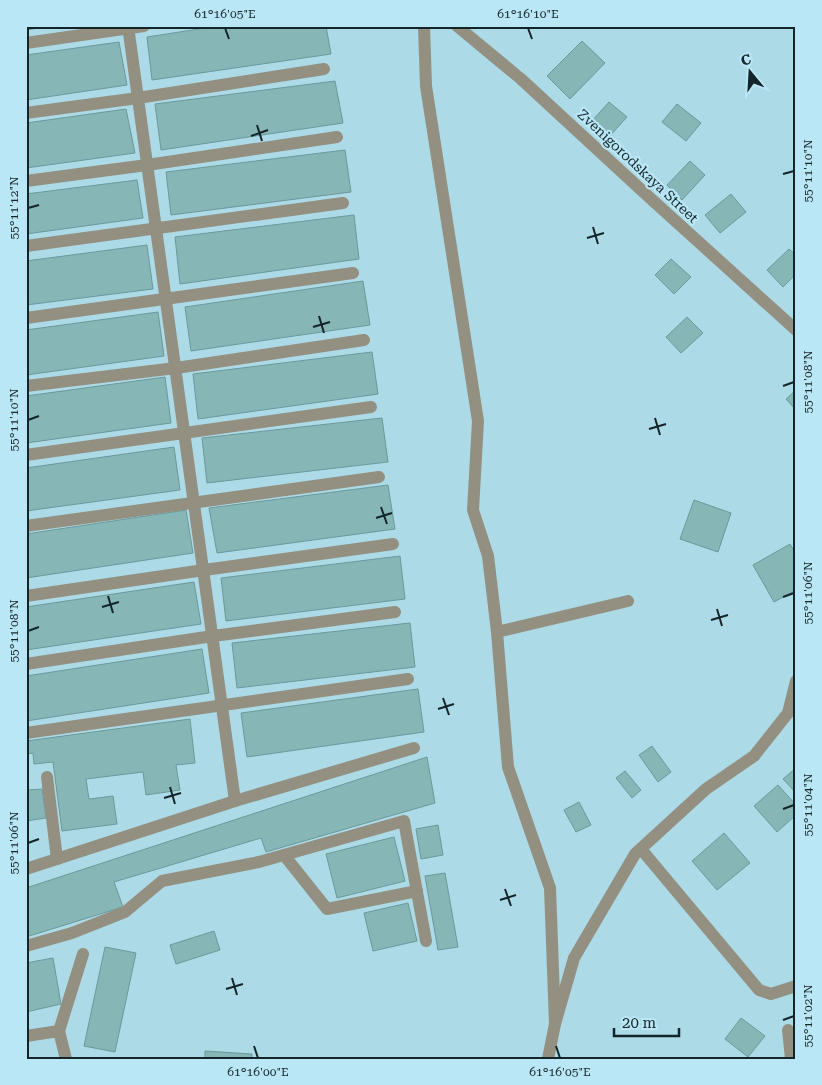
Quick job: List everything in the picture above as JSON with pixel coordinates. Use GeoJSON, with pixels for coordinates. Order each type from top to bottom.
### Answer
{"type":"FeatureCollection","features":[{"type":"Feature","properties":{"kind":"street"},"geometry":{"type":"LineString","coordinates":[[26,43],[144,26]]}},
{"type":"Feature","properties":{"kind":"street"},"geometry":{"type":"LineString","coordinates":[[424,26],[426,86],[478,421],[473,510],[488,556],[497,632],[508,767],[550,888],[555,1024]]}},
{"type":"Feature","properties":{"kind":"street","name":"Zvenigorodskaya Street"},"geometry":{"type":"LineString","coordinates":[[457,26],[521,79],[796,330]]}},
{"type":"Feature","properties":{"kind":"street"},"geometry":{"type":"LineString","coordinates":[[129,27],[235,800]]}},
{"type":"Feature","properties":{"kind":"street"},"geometry":{"type":"LineString","coordinates":[[26,113],[138,98],[324,69]]}},
{"type":"Feature","properties":{"kind":"street"},"geometry":{"type":"LineString","coordinates":[[26,181],[337,137]]}},
{"type":"Feature","properties":{"kind":"street"},"geometry":{"type":"LineString","coordinates":[[26,246],[343,203]]}},
{"type":"Feature","properties":{"kind":"street"},"geometry":{"type":"LineString","coordinates":[[26,318],[353,273]]}},
{"type":"Feature","properties":{"kind":"street"},"geometry":{"type":"LineString","coordinates":[[26,386],[176,368],[364,340]]}},
{"type":"Feature","properties":{"kind":"street"},"geometry":{"type":"LineString","coordinates":[[26,455],[370,407]]}},
{"type":"Feature","properties":{"kind":"street"},"geometry":{"type":"LineString","coordinates":[[26,526],[379,476]]}},
{"type":"Feature","properties":{"kind":"street"},"geometry":{"type":"LineString","coordinates":[[26,596],[393,544]]}},
{"type":"Feature","properties":{"kind":"street"},"geometry":{"type":"LineString","coordinates":[[497,632],[628,601]]}},
{"type":"Feature","properties":{"kind":"street"},"geometry":{"type":"LineString","coordinates":[[26,664],[213,636],[395,612]]}},
{"type":"Feature","properties":{"kind":"street"},"geometry":{"type":"LineString","coordinates":[[26,732],[408,679]]}},
{"type":"Feature","properties":{"kind":"street"},"geometry":{"type":"LineString","coordinates":[[548,1059],[555,1024],[574,958],[635,854],[706,789],[754,756],[788,713],[796,682]]}},
{"type":"Feature","properties":{"kind":"street"},"geometry":{"type":"LineString","coordinates":[[26,869],[235,800],[414,748]]}},
{"type":"Feature","properties":{"kind":"street"},"geometry":{"type":"LineString","coordinates":[[47,776],[57,859]]}},
{"type":"Feature","properties":{"kind":"street"},"geometry":{"type":"LineString","coordinates":[[26,946],[72,933],[125,912],[162,881],[259,862],[404,821],[426,940]]}},
{"type":"Feature","properties":{"kind":"street"},"geometry":{"type":"LineString","coordinates":[[640,849],[758,990],[771,994],[796,986]]}},
{"type":"Feature","properties":{"kind":"street"},"geometry":{"type":"LineString","coordinates":[[284,855],[327,909],[417,891]]}},
{"type":"Feature","properties":{"kind":"street"},"geometry":{"type":"LineString","coordinates":[[66,1059],[59,1031],[83,954]]}},
{"type":"Feature","properties":{"kind":"street"},"geometry":{"type":"LineString","coordinates":[[788,1030],[791,1059]]}},
{"type":"Feature","properties":{"kind":"street"},"geometry":{"type":"LineString","coordinates":[[26,1036],[59,1031]]}},
{"type":"Feature","properties":{"kind":"building"},"geometry":{"type":"Polygon","coordinates":[[[26,26],[52,26],[26,30],[26,26]]]}},
{"type":"Feature","properties":{"kind":"building"},"geometry":{"type":"Polygon","coordinates":[[[218,26],[326,26],[331,54],[152,80],[147,37],[218,26]]]}},
{"type":"Feature","properties":{"kind":"building"},"geometry":{"type":"Polygon","coordinates":[[[582,41],[605,63],[570,99],[547,76],[582,41]]]}},
{"type":"Feature","properties":{"kind":"building"},"geometry":{"type":"Polygon","coordinates":[[[119,42],[127,85],[26,100],[26,55],[119,42]]]}},
{"type":"Feature","properties":{"kind":"building"},"geometry":{"type":"Polygon","coordinates":[[[335,81],[343,123],[161,150],[155,104],[335,81]]]}},
{"type":"Feature","properties":{"kind":"building"},"geometry":{"type":"Polygon","coordinates":[[[609,102],[627,117],[608,138],[591,122],[609,102]]]}},
{"type":"Feature","properties":{"kind":"building"},"geometry":{"type":"Polygon","coordinates":[[[677,104],[701,123],[686,141],[662,122],[677,104]]]}},
{"type":"Feature","properties":{"kind":"building"},"geometry":{"type":"Polygon","coordinates":[[[126,109],[135,153],[26,168],[26,123],[126,109]]]}},
{"type":"Feature","properties":{"kind":"building"},"geometry":{"type":"Polygon","coordinates":[[[345,150],[351,192],[171,215],[166,172],[345,150]]]}},
{"type":"Feature","properties":{"kind":"building"},"geometry":{"type":"Polygon","coordinates":[[[690,161],[705,175],[682,200],[667,185],[690,161]]]}},
{"type":"Feature","properties":{"kind":"building"},"geometry":{"type":"Polygon","coordinates":[[[137,180],[143,218],[26,234],[26,194],[137,180]]]}},
{"type":"Feature","properties":{"kind":"building"},"geometry":{"type":"Polygon","coordinates":[[[731,194],[746,212],[720,233],[705,215],[731,194]]]}},
{"type":"Feature","properties":{"kind":"building"},"geometry":{"type":"Polygon","coordinates":[[[354,215],[359,259],[180,284],[175,237],[354,215]]]}},
{"type":"Feature","properties":{"kind":"building"},"geometry":{"type":"Polygon","coordinates":[[[147,245],[153,289],[26,305],[26,261],[147,245]]]}},
{"type":"Feature","properties":{"kind":"building"},"geometry":{"type":"Polygon","coordinates":[[[789,249],[796,255],[796,274],[783,287],[767,270],[789,249]]]}},
{"type":"Feature","properties":{"kind":"building"},"geometry":{"type":"Polygon","coordinates":[[[671,259],[691,277],[674,294],[655,275],[671,259]]]}},
{"type":"Feature","properties":{"kind":"building"},"geometry":{"type":"Polygon","coordinates":[[[363,281],[370,325],[191,351],[185,307],[363,281]]]}},
{"type":"Feature","properties":{"kind":"building"},"geometry":{"type":"Polygon","coordinates":[[[158,312],[164,356],[26,375],[26,330],[158,312]]]}},
{"type":"Feature","properties":{"kind":"building"},"geometry":{"type":"Polygon","coordinates":[[[687,317],[703,333],[681,353],[666,337],[687,317]]]}},
{"type":"Feature","properties":{"kind":"building"},"geometry":{"type":"Polygon","coordinates":[[[372,352],[378,394],[198,419],[193,374],[372,352]]]}},
{"type":"Feature","properties":{"kind":"building"},"geometry":{"type":"Polygon","coordinates":[[[165,377],[171,423],[26,443],[26,396],[165,377]]]}},
{"type":"Feature","properties":{"kind":"building"},"geometry":{"type":"Polygon","coordinates":[[[796,390],[796,410],[786,399],[796,390]]]}},
{"type":"Feature","properties":{"kind":"building"},"geometry":{"type":"Polygon","coordinates":[[[382,418],[388,462],[207,483],[202,438],[382,418]]]}},
{"type":"Feature","properties":{"kind":"building"},"geometry":{"type":"Polygon","coordinates":[[[174,447],[180,490],[26,511],[26,468],[174,447]]]}},
{"type":"Feature","properties":{"kind":"building"},"geometry":{"type":"Polygon","coordinates":[[[388,485],[395,529],[217,553],[209,508],[388,485]]]}},
{"type":"Feature","properties":{"kind":"building"},"geometry":{"type":"Polygon","coordinates":[[[694,500],[731,513],[718,552],[680,539],[694,500]]]}},
{"type":"Feature","properties":{"kind":"building"},"geometry":{"type":"Polygon","coordinates":[[[186,510],[193,553],[26,578],[26,534],[186,510]]]}},
{"type":"Feature","properties":{"kind":"building"},"geometry":{"type":"Polygon","coordinates":[[[790,544],[796,554],[796,590],[774,602],[753,565],[790,544]]]}},
{"type":"Feature","properties":{"kind":"building"},"geometry":{"type":"Polygon","coordinates":[[[400,556],[405,599],[226,621],[221,578],[400,556]]]}},
{"type":"Feature","properties":{"kind":"building"},"geometry":{"type":"Polygon","coordinates":[[[194,582],[201,624],[26,650],[26,607],[194,582]]]}},
{"type":"Feature","properties":{"kind":"building"},"geometry":{"type":"Polygon","coordinates":[[[410,623],[415,667],[237,688],[232,643],[410,623]]]}},
{"type":"Feature","properties":{"kind":"building"},"geometry":{"type":"Polygon","coordinates":[[[202,649],[209,693],[26,721],[26,676],[202,649]]]}},
{"type":"Feature","properties":{"kind":"building"},"geometry":{"type":"Polygon","coordinates":[[[418,689],[424,732],[247,757],[241,713],[418,689]]]}},
{"type":"Feature","properties":{"kind":"building"},"geometry":{"type":"Polygon","coordinates":[[[190,719],[195,763],[176,765],[180,790],[146,795],[143,772],[86,779],[89,799],[113,796],[117,824],[62,831],[53,762],[34,764],[33,753],[26,754],[26,741],[190,719]]]}},
{"type":"Feature","properties":{"kind":"building"},"geometry":{"type":"Polygon","coordinates":[[[652,746],[671,772],[658,782],[639,755],[652,746]]]}},
{"type":"Feature","properties":{"kind":"building"},"geometry":{"type":"Polygon","coordinates":[[[427,757],[435,803],[266,852],[261,838],[114,882],[123,907],[26,937],[26,888],[427,757]]]}},
{"type":"Feature","properties":{"kind":"building"},"geometry":{"type":"Polygon","coordinates":[[[796,768],[796,793],[783,779],[796,768]]]}},
{"type":"Feature","properties":{"kind":"building"},"geometry":{"type":"Polygon","coordinates":[[[625,771],[641,790],[632,798],[616,778],[625,771]]]}},
{"type":"Feature","properties":{"kind":"building"},"geometry":{"type":"Polygon","coordinates":[[[778,785],[796,805],[796,815],[777,832],[754,806],[778,785]]]}},
{"type":"Feature","properties":{"kind":"building"},"geometry":{"type":"Polygon","coordinates":[[[42,789],[46,818],[26,821],[26,790],[42,789]]]}},
{"type":"Feature","properties":{"kind":"building"},"geometry":{"type":"Polygon","coordinates":[[[579,802],[591,825],[576,832],[564,810],[579,802]]]}},
{"type":"Feature","properties":{"kind":"building"},"geometry":{"type":"Polygon","coordinates":[[[438,825],[443,855],[421,859],[416,829],[438,825]]]}},
{"type":"Feature","properties":{"kind":"building"},"geometry":{"type":"Polygon","coordinates":[[[724,833],[750,863],[717,890],[692,861],[724,833]]]}},
{"type":"Feature","properties":{"kind":"building"},"geometry":{"type":"Polygon","coordinates":[[[394,837],[405,881],[337,898],[326,854],[394,837]]]}},
{"type":"Feature","properties":{"kind":"building"},"geometry":{"type":"Polygon","coordinates":[[[445,873],[458,947],[438,950],[425,876],[445,873]]]}},
{"type":"Feature","properties":{"kind":"building"},"geometry":{"type":"Polygon","coordinates":[[[408,903],[417,941],[373,951],[364,913],[408,903]]]}},
{"type":"Feature","properties":{"kind":"building"},"geometry":{"type":"Polygon","coordinates":[[[214,931],[220,950],[176,964],[170,945],[214,931]]]}},
{"type":"Feature","properties":{"kind":"building"},"geometry":{"type":"Polygon","coordinates":[[[105,947],[136,953],[115,1052],[84,1046],[105,947]]]}},
{"type":"Feature","properties":{"kind":"building"},"geometry":{"type":"Polygon","coordinates":[[[53,958],[61,1004],[26,1012],[26,963],[53,958]]]}},
{"type":"Feature","properties":{"kind":"building"},"geometry":{"type":"Polygon","coordinates":[[[741,1018],[765,1036],[748,1057],[725,1039],[741,1018]]]}},
{"type":"Feature","properties":{"kind":"building"},"geometry":{"type":"Polygon","coordinates":[[[205,1051],[252,1054],[252,1059],[205,1059],[205,1051]]]}}]}
